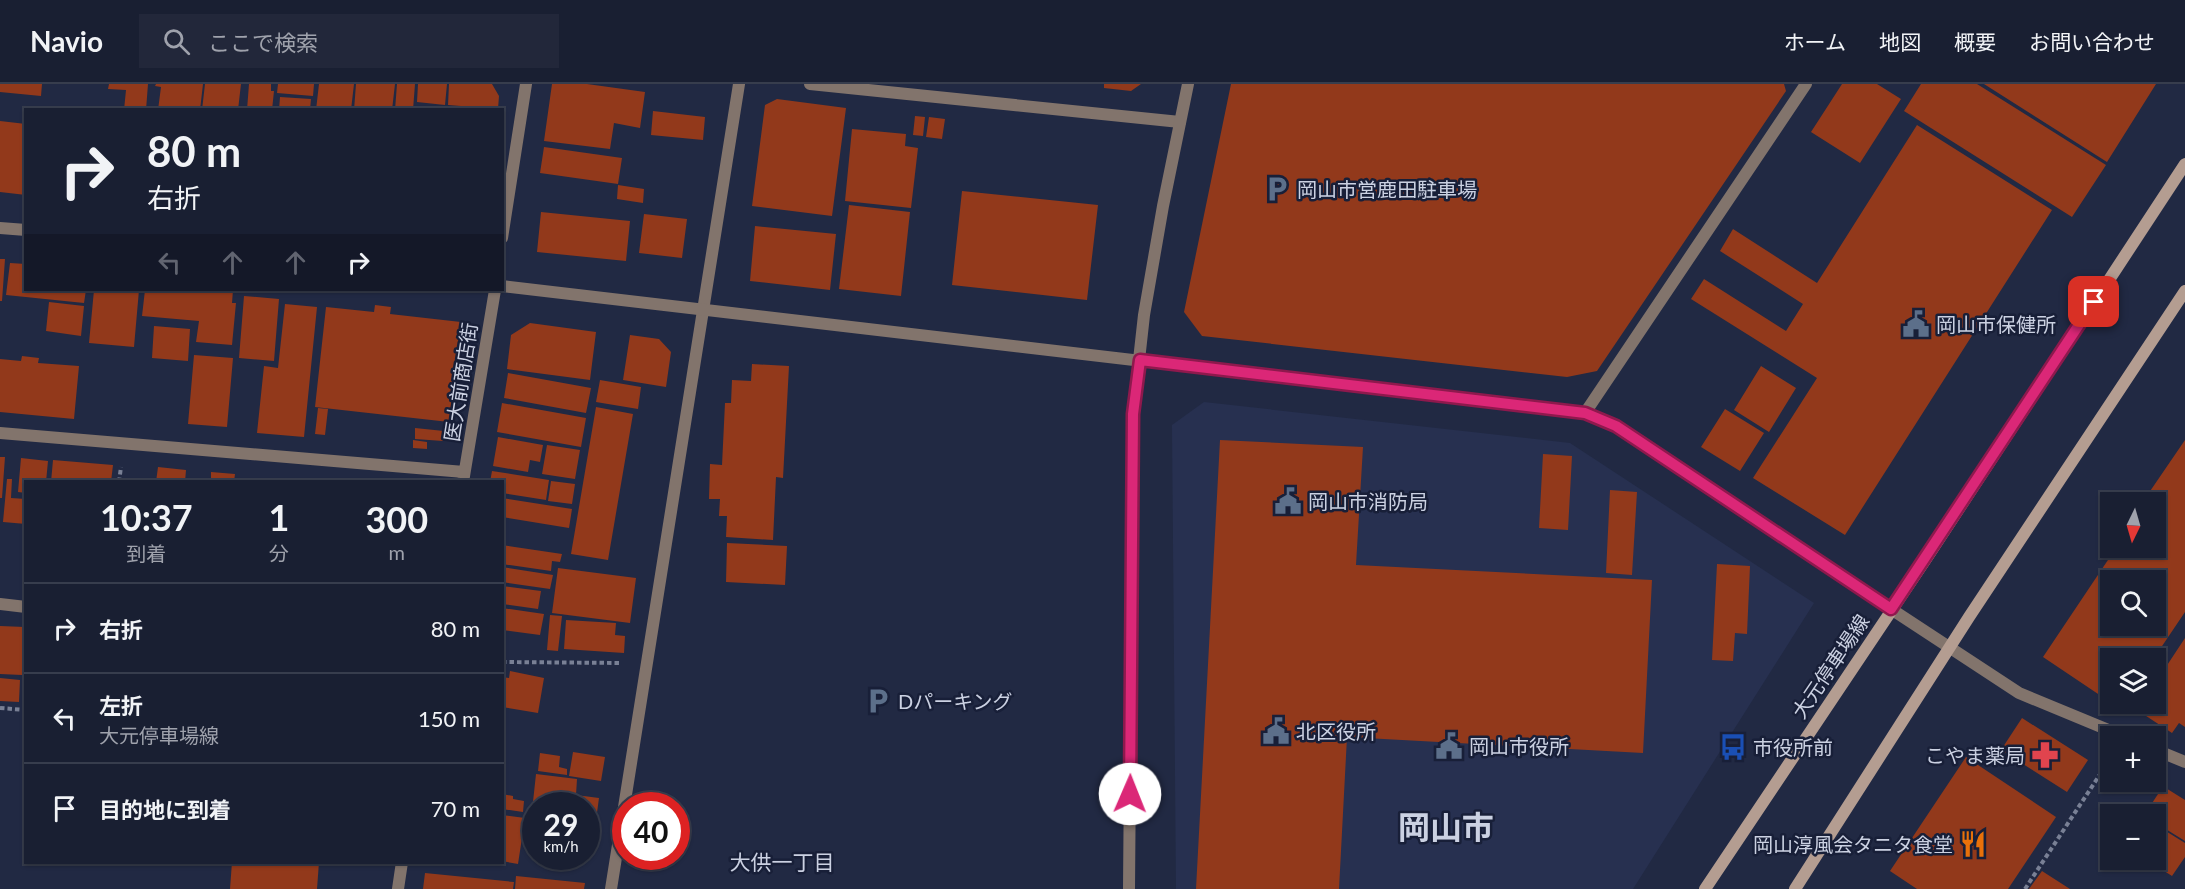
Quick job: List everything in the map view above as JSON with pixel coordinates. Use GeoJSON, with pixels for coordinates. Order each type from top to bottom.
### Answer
{"type":"FeatureCollection","features":[{"type":"Feature","properties":{"kind":"main road","name":"大元停車場線"},"geometry":{"type":"LineString","coordinates":[[1705,889],[2185,164]]}},
{"type":"Feature","properties":{"kind":"main road"},"geometry":{"type":"LineString","coordinates":[[1795,889],[1950,648],[2185,291]]}},
{"type":"Feature","properties":{"kind":"street"},"geometry":{"type":"LineString","coordinates":[[504,225],[526,84]]}},
{"type":"Feature","properties":{"kind":"street"},"geometry":{"type":"LineString","coordinates":[[610,889],[739,84]]}},
{"type":"Feature","properties":{"kind":"street"},"geometry":{"type":"LineString","coordinates":[[810,84],[1180,122]]}},
{"type":"Feature","properties":{"kind":"street"},"geometry":{"type":"LineString","coordinates":[[1129,889],[1133,414],[1144,315],[1188,84]]}},
{"type":"Feature","properties":{"kind":"street"},"geometry":{"type":"LineString","coordinates":[[1585,413],[1806,84]]}},
{"type":"Feature","properties":{"kind":"street"},"geometry":{"type":"LineString","coordinates":[[0,228],[24,231]]}},
{"type":"Feature","properties":{"kind":"street"},"geometry":{"type":"LineString","coordinates":[[504,286],[1585,413],[1616,426],[2019,693],[2100,726]]}},
{"type":"Feature","properties":{"kind":"street","name":"医大前商店街"},"geometry":{"type":"LineString","coordinates":[[464,477],[495,291]]}},
{"type":"Feature","properties":{"kind":"street"},"geometry":{"type":"LineString","coordinates":[[0,433],[464,477]]}},
{"type":"Feature","properties":{"kind":"street"},"geometry":{"type":"LineString","coordinates":[[0,604],[24,607]]}},
{"type":"Feature","properties":{"kind":"street"},"geometry":{"type":"LineString","coordinates":[[2166,754],[2185,762]]}},
{"type":"Feature","properties":{"kind":"street"},"geometry":{"type":"LineString","coordinates":[[398,889],[402,864]]}},
{"type":"Feature","properties":{"kind":"path"},"geometry":{"type":"LineString","coordinates":[[504,662],[646,663]]}},
{"type":"Feature","properties":{"kind":"path"},"geometry":{"type":"LineString","coordinates":[[0,708],[24,710]]}},
{"type":"Feature","properties":{"kind":"path"},"geometry":{"type":"LineString","coordinates":[[2025,889],[2100,774]]}},
{"type":"Feature","properties":{"kind":"shaded area","name":"岡山市役所"},"geometry":{"type":"Polygon","coordinates":[[[1204,402],[1570,443],[1814,603],[1633,889],[1176,889],[1172,425],[1204,402]]]}},
{"type":"Feature","properties":{"kind":"building"},"geometry":{"type":"Polygon","coordinates":[[[0,84],[42,84],[41,96],[0,92],[0,84]]]}},
{"type":"Feature","properties":{"kind":"building"},"geometry":{"type":"Polygon","coordinates":[[[109,84],[148,84],[146,108],[124,108],[126,90],[108,89],[109,84]]]}},
{"type":"Feature","properties":{"kind":"building"},"geometry":{"type":"Polygon","coordinates":[[[156,84],[203,84],[200,108],[158,108],[161,87],[155,86],[156,84]]]}},
{"type":"Feature","properties":{"kind":"building"},"geometry":{"type":"Polygon","coordinates":[[[205,84],[241,84],[238,108],[202,108],[205,84]]]}},
{"type":"Feature","properties":{"kind":"building"},"geometry":{"type":"Polygon","coordinates":[[[249,84],[271,84],[271,91],[274,91],[272,108],[247,108],[249,84]]]}},
{"type":"Feature","properties":{"kind":"building"},"geometry":{"type":"Polygon","coordinates":[[[278,84],[314,84],[313,96],[277,93],[278,84]]]}},
{"type":"Feature","properties":{"kind":"building"},"geometry":{"type":"Polygon","coordinates":[[[319,84],[354,84],[351,108],[316,108],[319,84]]]}},
{"type":"Feature","properties":{"kind":"building"},"geometry":{"type":"Polygon","coordinates":[[[356,84],[395,84],[392,108],[354,108],[356,84]]]}},
{"type":"Feature","properties":{"kind":"building"},"geometry":{"type":"Polygon","coordinates":[[[397,84],[415,84],[413,108],[395,108],[397,84]]]}},
{"type":"Feature","properties":{"kind":"building"},"geometry":{"type":"Polygon","coordinates":[[[418,84],[447,84],[445,105],[417,102],[418,84]]]}},
{"type":"Feature","properties":{"kind":"building"},"geometry":{"type":"Polygon","coordinates":[[[449,84],[492,84],[499,96],[498,108],[448,105],[449,84]]]}},
{"type":"Feature","properties":{"kind":"building"},"geometry":{"type":"Polygon","coordinates":[[[552,84],[587,84],[645,92],[640,128],[614,123],[610,149],[544,141],[552,84]]]}},
{"type":"Feature","properties":{"kind":"building"},"geometry":{"type":"Polygon","coordinates":[[[1104,84],[1141,84],[1131,91],[1104,88],[1104,84]]]}},
{"type":"Feature","properties":{"kind":"building"},"geometry":{"type":"Polygon","coordinates":[[[1231,84],[1784,84],[1786,91],[1597,371],[1567,377],[1202,336],[1184,312],[1231,84]]]}},
{"type":"Feature","properties":{"kind":"building"},"geometry":{"type":"Polygon","coordinates":[[[1842,84],[1877,84],[1901,99],[1860,163],[1811,132],[1842,84]]]}},
{"type":"Feature","properties":{"kind":"building"},"geometry":{"type":"Polygon","coordinates":[[[1921,84],[1977,84],[2106,165],[2072,217],[1904,111],[1921,84]]]}},
{"type":"Feature","properties":{"kind":"building"},"geometry":{"type":"Polygon","coordinates":[[[1984,84],[2156,84],[2107,162],[1984,84]]]}},
{"type":"Feature","properties":{"kind":"building"},"geometry":{"type":"Polygon","coordinates":[[[280,97],[311,99],[310,108],[279,108],[280,97]]]}},
{"type":"Feature","properties":{"kind":"building"},"geometry":{"type":"Polygon","coordinates":[[[777,99],[846,108],[832,216],[752,206],[765,105],[777,99]]]}},
{"type":"Feature","properties":{"kind":"building"},"geometry":{"type":"Polygon","coordinates":[[[653,111],[705,117],[703,140],[651,135],[653,111]]]}},
{"type":"Feature","properties":{"kind":"building"},"geometry":{"type":"Polygon","coordinates":[[[915,116],[925,117],[923,136],[913,135],[915,116]]]}},
{"type":"Feature","properties":{"kind":"building"},"geometry":{"type":"Polygon","coordinates":[[[929,117],[945,119],[942,139],[926,137],[929,117]]]}},
{"type":"Feature","properties":{"kind":"building"},"geometry":{"type":"Polygon","coordinates":[[[0,121],[24,124],[24,195],[0,192],[0,121]]]}},
{"type":"Feature","properties":{"kind":"building"},"geometry":{"type":"Polygon","coordinates":[[[1917,125],[2052,210],[1845,535],[1753,478],[1817,378],[1691,299],[1704,279],[1786,331],[1803,304],[1720,251],[1733,229],[1817,283],[1917,125]]]}},
{"type":"Feature","properties":{"kind":"building"},"geometry":{"type":"Polygon","coordinates":[[[852,129],[906,134],[905,146],[918,148],[911,208],[845,201],[852,129]]]}},
{"type":"Feature","properties":{"kind":"building"},"geometry":{"type":"Polygon","coordinates":[[[544,147],[622,158],[618,184],[540,173],[544,147]]]}},
{"type":"Feature","properties":{"kind":"building"},"geometry":{"type":"Polygon","coordinates":[[[618,185],[644,189],[643,203],[617,199],[618,185]]]}},
{"type":"Feature","properties":{"kind":"building"},"geometry":{"type":"Polygon","coordinates":[[[962,191],[1098,205],[1087,300],[952,285],[962,191]]]}},
{"type":"Feature","properties":{"kind":"building"},"geometry":{"type":"Polygon","coordinates":[[[849,205],[910,212],[901,296],[839,289],[849,205]]]}},
{"type":"Feature","properties":{"kind":"building"},"geometry":{"type":"Polygon","coordinates":[[[541,212],[630,221],[626,261],[537,252],[541,212]]]}},
{"type":"Feature","properties":{"kind":"building"},"geometry":{"type":"Polygon","coordinates":[[[644,214],[687,219],[682,258],[639,253],[644,214]]]}},
{"type":"Feature","properties":{"kind":"building"},"geometry":{"type":"Polygon","coordinates":[[[755,226],[836,234],[830,290],[750,281],[755,226]]]}},
{"type":"Feature","properties":{"kind":"building"},"geometry":{"type":"Polygon","coordinates":[[[0,259],[5,259],[2,301],[0,301],[0,259]]]}},
{"type":"Feature","properties":{"kind":"building"},"geometry":{"type":"Polygon","coordinates":[[[10,263],[24,264],[24,291],[86,291],[84,303],[6,295],[10,263]]]}},
{"type":"Feature","properties":{"kind":"building"},"geometry":{"type":"Polygon","coordinates":[[[94,291],[139,291],[134,347],[89,343],[94,291]]]}},
{"type":"Feature","properties":{"kind":"building"},"geometry":{"type":"Polygon","coordinates":[[[145,291],[233,291],[232,303],[236,303],[232,345],[196,342],[199,321],[142,316],[145,291]]]}},
{"type":"Feature","properties":{"kind":"building"},"geometry":{"type":"Polygon","coordinates":[[[244,296],[279,299],[274,361],[239,358],[244,296]]]}},
{"type":"Feature","properties":{"kind":"building"},"geometry":{"type":"Polygon","coordinates":[[[49,302],[84,306],[81,336],[46,331],[49,302]]]}},
{"type":"Feature","properties":{"kind":"building"},"geometry":{"type":"Polygon","coordinates":[[[285,304],[317,307],[304,437],[257,433],[264,366],[278,368],[285,304]]]}},
{"type":"Feature","properties":{"kind":"building"},"geometry":{"type":"Polygon","coordinates":[[[375,305],[391,307],[390,314],[461,322],[449,422],[315,407],[326,307],[374,312],[375,305]]]}},
{"type":"Feature","properties":{"kind":"building"},"geometry":{"type":"Polygon","coordinates":[[[530,323],[596,332],[590,380],[507,369],[511,335],[530,323]]]}},
{"type":"Feature","properties":{"kind":"building"},"geometry":{"type":"Polygon","coordinates":[[[154,326],[190,329],[188,361],[152,358],[154,326]]]}},
{"type":"Feature","properties":{"kind":"building"},"geometry":{"type":"Polygon","coordinates":[[[630,335],[659,339],[671,352],[666,387],[623,380],[630,335]]]}},
{"type":"Feature","properties":{"kind":"building"},"geometry":{"type":"Polygon","coordinates":[[[194,355],[233,358],[227,427],[188,424],[194,355]]]}},
{"type":"Feature","properties":{"kind":"building"},"geometry":{"type":"Polygon","coordinates":[[[22,356],[39,358],[38,363],[79,366],[74,419],[0,412],[0,359],[21,361],[22,356]]]}},
{"type":"Feature","properties":{"kind":"building"},"geometry":{"type":"Polygon","coordinates":[[[752,364],[789,366],[783,478],[776,477],[773,540],[726,537],[727,516],[719,516],[720,499],[709,499],[710,464],[722,465],[725,403],[731,403],[732,380],[751,381],[752,364]]]}},
{"type":"Feature","properties":{"kind":"building"},"geometry":{"type":"Polygon","coordinates":[[[1761,366],[1796,388],[1769,432],[1734,410],[1761,366]]]}},
{"type":"Feature","properties":{"kind":"building"},"geometry":{"type":"Polygon","coordinates":[[[508,373],[591,388],[586,413],[504,398],[508,373]]]}},
{"type":"Feature","properties":{"kind":"building"},"geometry":{"type":"Polygon","coordinates":[[[600,380],[641,387],[638,409],[596,402],[600,380]]]}},
{"type":"Feature","properties":{"kind":"building"},"geometry":{"type":"Polygon","coordinates":[[[502,403],[586,418],[581,447],[497,432],[502,403]]]}},
{"type":"Feature","properties":{"kind":"building"},"geometry":{"type":"Polygon","coordinates":[[[596,407],[633,414],[608,560],[571,554],[596,407]]]}},
{"type":"Feature","properties":{"kind":"building"},"geometry":{"type":"Polygon","coordinates":[[[318,408],[328,409],[325,435],[315,434],[318,408]]]}},
{"type":"Feature","properties":{"kind":"building"},"geometry":{"type":"Polygon","coordinates":[[[1725,409],[1764,433],[1740,471],[1701,447],[1725,409]]]}},
{"type":"Feature","properties":{"kind":"building"},"geometry":{"type":"Polygon","coordinates":[[[415,428],[444,431],[443,441],[415,439],[415,428]]]}},
{"type":"Feature","properties":{"kind":"building"},"geometry":{"type":"Polygon","coordinates":[[[498,437],[543,445],[540,462],[530,460],[528,472],[493,466],[498,437]]]}},
{"type":"Feature","properties":{"kind":"building"},"geometry":{"type":"Polygon","coordinates":[[[413,440],[427,442],[427,449],[413,448],[413,440]]]}},
{"type":"Feature","properties":{"kind":"building"},"geometry":{"type":"Polygon","coordinates":[[[1220,440],[1363,447],[1356,565],[1652,580],[1643,753],[1347,737],[1339,889],[1196,889],[1220,440]]]}},
{"type":"Feature","properties":{"kind":"building"},"geometry":{"type":"Polygon","coordinates":[[[2185,440],[2185,612],[2161,648],[2100,648],[2100,695],[2043,657],[2100,572],[2100,636],[2166,636],[2166,570],[2101,570],[2109,558],[2166,558],[2166,492],[2149,492],[2185,440]]]}},
{"type":"Feature","properties":{"kind":"building"},"geometry":{"type":"Polygon","coordinates":[[[547,445],[580,450],[575,479],[542,474],[547,445]]]}},
{"type":"Feature","properties":{"kind":"building"},"geometry":{"type":"Polygon","coordinates":[[[1543,454],[1572,456],[1568,530],[1539,528],[1543,454]]]}},
{"type":"Feature","properties":{"kind":"building"},"geometry":{"type":"Polygon","coordinates":[[[0,457],[5,457],[2,498],[0,498],[0,457]]]}},
{"type":"Feature","properties":{"kind":"building"},"geometry":{"type":"Polygon","coordinates":[[[21,458],[48,461],[46,480],[24,480],[24,493],[18,492],[21,458]]]}},
{"type":"Feature","properties":{"kind":"building"},"geometry":{"type":"Polygon","coordinates":[[[53,460],[113,465],[111,480],[51,480],[53,460]]]}},
{"type":"Feature","properties":{"kind":"building"},"geometry":{"type":"Polygon","coordinates":[[[158,467],[186,470],[185,480],[156,480],[158,467]]]}},
{"type":"Feature","properties":{"kind":"building"},"geometry":{"type":"Polygon","coordinates":[[[492,471],[549,480],[546,500],[504,493],[504,480],[490,480],[492,471]]]}},
{"type":"Feature","properties":{"kind":"building"},"geometry":{"type":"Polygon","coordinates":[[[211,472],[235,474],[234,480],[211,480],[211,472]]]}},
{"type":"Feature","properties":{"kind":"building"},"geometry":{"type":"Polygon","coordinates":[[[7,479],[12,479],[11,498],[24,499],[24,524],[3,522],[7,479]]]}},
{"type":"Feature","properties":{"kind":"building"},"geometry":{"type":"Polygon","coordinates":[[[551,481],[575,484],[572,504],[548,501],[551,481]]]}},
{"type":"Feature","properties":{"kind":"building"},"geometry":{"type":"Polygon","coordinates":[[[1610,490],[1637,492],[1632,575],[1606,573],[1610,490]]]}},
{"type":"Feature","properties":{"kind":"building"},"geometry":{"type":"Polygon","coordinates":[[[504,498],[572,509],[569,528],[504,517],[504,498]]]}},
{"type":"Feature","properties":{"kind":"building"},"geometry":{"type":"Polygon","coordinates":[[[727,543],[787,546],[785,585],[726,582],[727,543]]]}},
{"type":"Feature","properties":{"kind":"building"},"geometry":{"type":"Polygon","coordinates":[[[504,545],[562,554],[560,562],[552,561],[551,571],[504,564],[504,545]]]}},
{"type":"Feature","properties":{"kind":"building"},"geometry":{"type":"Polygon","coordinates":[[[1717,564],[1750,566],[1747,634],[1735,633],[1733,661],[1712,660],[1717,564]]]}},
{"type":"Feature","properties":{"kind":"building"},"geometry":{"type":"Polygon","coordinates":[[[504,567],[553,575],[550,589],[504,582],[504,567]]]}},
{"type":"Feature","properties":{"kind":"building"},"geometry":{"type":"Polygon","coordinates":[[[558,568],[636,578],[630,623],[552,613],[558,568]]]}},
{"type":"Feature","properties":{"kind":"building"},"geometry":{"type":"Polygon","coordinates":[[[504,586],[541,591],[538,609],[504,604],[504,586]]]}},
{"type":"Feature","properties":{"kind":"building"},"geometry":{"type":"Polygon","coordinates":[[[504,608],[544,614],[540,635],[504,630],[504,608]]]}},
{"type":"Feature","properties":{"kind":"building"},"geometry":{"type":"Polygon","coordinates":[[[550,615],[562,616],[558,651],[547,650],[550,615]]]}},
{"type":"Feature","properties":{"kind":"building"},"geometry":{"type":"Polygon","coordinates":[[[566,620],[616,623],[615,635],[625,636],[624,653],[564,649],[566,620]]]}},
{"type":"Feature","properties":{"kind":"building"},"geometry":{"type":"Polygon","coordinates":[[[0,626],[24,627],[22,675],[0,674],[0,626]]]}},
{"type":"Feature","properties":{"kind":"building"},"geometry":{"type":"Polygon","coordinates":[[[2185,638],[2185,727],[2179,723],[2172,733],[2166,729],[2166,726],[2161,726],[2143,714],[2166,714],[2166,667],[2185,638]]]}},
{"type":"Feature","properties":{"kind":"building"},"geometry":{"type":"Polygon","coordinates":[[[510,671],[544,678],[538,713],[504,707],[504,677],[509,678],[510,671]]]}},
{"type":"Feature","properties":{"kind":"building"},"geometry":{"type":"Polygon","coordinates":[[[0,678],[20,680],[19,702],[0,701],[0,678]]]}},
{"type":"Feature","properties":{"kind":"building","name":"こやま薬局"},"geometry":{"type":"Polygon","coordinates":[[[2022,718],[2088,760],[2067,792],[2001,750],[2022,718]]]}},
{"type":"Feature","properties":{"kind":"building"},"geometry":{"type":"Polygon","coordinates":[[[573,752],[605,757],[601,781],[569,776],[573,752]]]}},
{"type":"Feature","properties":{"kind":"building"},"geometry":{"type":"Polygon","coordinates":[[[540,753],[560,756],[559,767],[567,769],[567,775],[538,771],[540,753]]]}},
{"type":"Feature","properties":{"kind":"building","name":"岡山淳風会タニタ食堂"},"geometry":{"type":"Polygon","coordinates":[[[1966,757],[2056,817],[2008,889],[1917,889],[1890,871],[1966,757]]]}},
{"type":"Feature","properties":{"kind":"building"},"geometry":{"type":"Polygon","coordinates":[[[536,774],[577,779],[576,792],[534,792],[536,774]]]}},
{"type":"Feature","properties":{"kind":"building"},"geometry":{"type":"Polygon","coordinates":[[[2166,788],[2185,800],[2185,841],[2166,829],[2166,804],[2152,804],[2157,792],[2166,792],[2166,788]]]}},
{"type":"Feature","properties":{"kind":"building"},"geometry":{"type":"Polygon","coordinates":[[[504,794],[513,796],[513,799],[522,801],[522,812],[504,809],[504,794]]]}},
{"type":"Feature","properties":{"kind":"building"},"geometry":{"type":"Polygon","coordinates":[[[504,815],[522,818],[518,864],[504,861],[504,815]]]}},
{"type":"Feature","properties":{"kind":"building"},"geometry":{"type":"Polygon","coordinates":[[[2166,831],[2185,843],[2185,857],[2172,876],[2163,870],[2166,870],[2166,831]]]}},
{"type":"Feature","properties":{"kind":"building"},"geometry":{"type":"Polygon","coordinates":[[[232,864],[319,864],[317,889],[230,889],[232,864]]]}},
{"type":"Feature","properties":{"kind":"building"},"geometry":{"type":"Polygon","coordinates":[[[2042,871],[2070,889],[2029,889],[2042,871]]]}},
{"type":"Feature","properties":{"kind":"building"},"geometry":{"type":"Polygon","coordinates":[[[425,873],[514,882],[513,889],[423,889],[425,873]]]}},
{"type":"Feature","properties":{"kind":"building"},"geometry":{"type":"Polygon","coordinates":[[[516,876],[585,883],[584,889],[515,889],[516,876]]]}},
{"type":"Feature","properties":{"kind":"place","name":"岡山市営鹿田駐車場"},"geometry":{"type":"Point","coordinates":[1277,189]}},
{"type":"Feature","properties":{"kind":"place","name":"岡山市保健所"},"geometry":{"type":"Point","coordinates":[1916,324]}},
{"type":"Feature","properties":{"kind":"place","name":"岡山市消防局"},"geometry":{"type":"Point","coordinates":[1288,501]}},
{"type":"Feature","properties":{"kind":"place","name":"Dパーキング"},"geometry":{"type":"Point","coordinates":[878,701]}},
{"type":"Feature","properties":{"kind":"place","name":"北区役所"},"geometry":{"type":"Point","coordinates":[1276,731]}},
{"type":"Feature","properties":{"kind":"place","name":"岡山市役所"},"geometry":{"type":"Point","coordinates":[1449,746]}},
{"type":"Feature","properties":{"kind":"place","name":"市役所前"},"geometry":{"type":"Point","coordinates":[1733,747]}},
{"type":"Feature","properties":{"kind":"place","name":"こやま薬局"},"geometry":{"type":"Point","coordinates":[2045,755]}},
{"type":"Feature","properties":{"kind":"place","name":"岡山淳風会タニタ食堂"},"geometry":{"type":"Point","coordinates":[1973,844]}},
{"type":"Feature","properties":{"kind":"district","name":"岡山市"},"geometry":{"type":"Point","coordinates":[1446,826]}},
{"type":"Feature","properties":{"kind":"district","name":"大供一丁目"},"geometry":{"type":"Point","coordinates":[782,861]}},
{"type":"Feature","properties":{"kind":"route"},"geometry":{"type":"LineString","coordinates":[[1130,794],[1133,414],[1140,360],[1585,413],[1616,426],[1891,609],[2094,302]]}}]}
